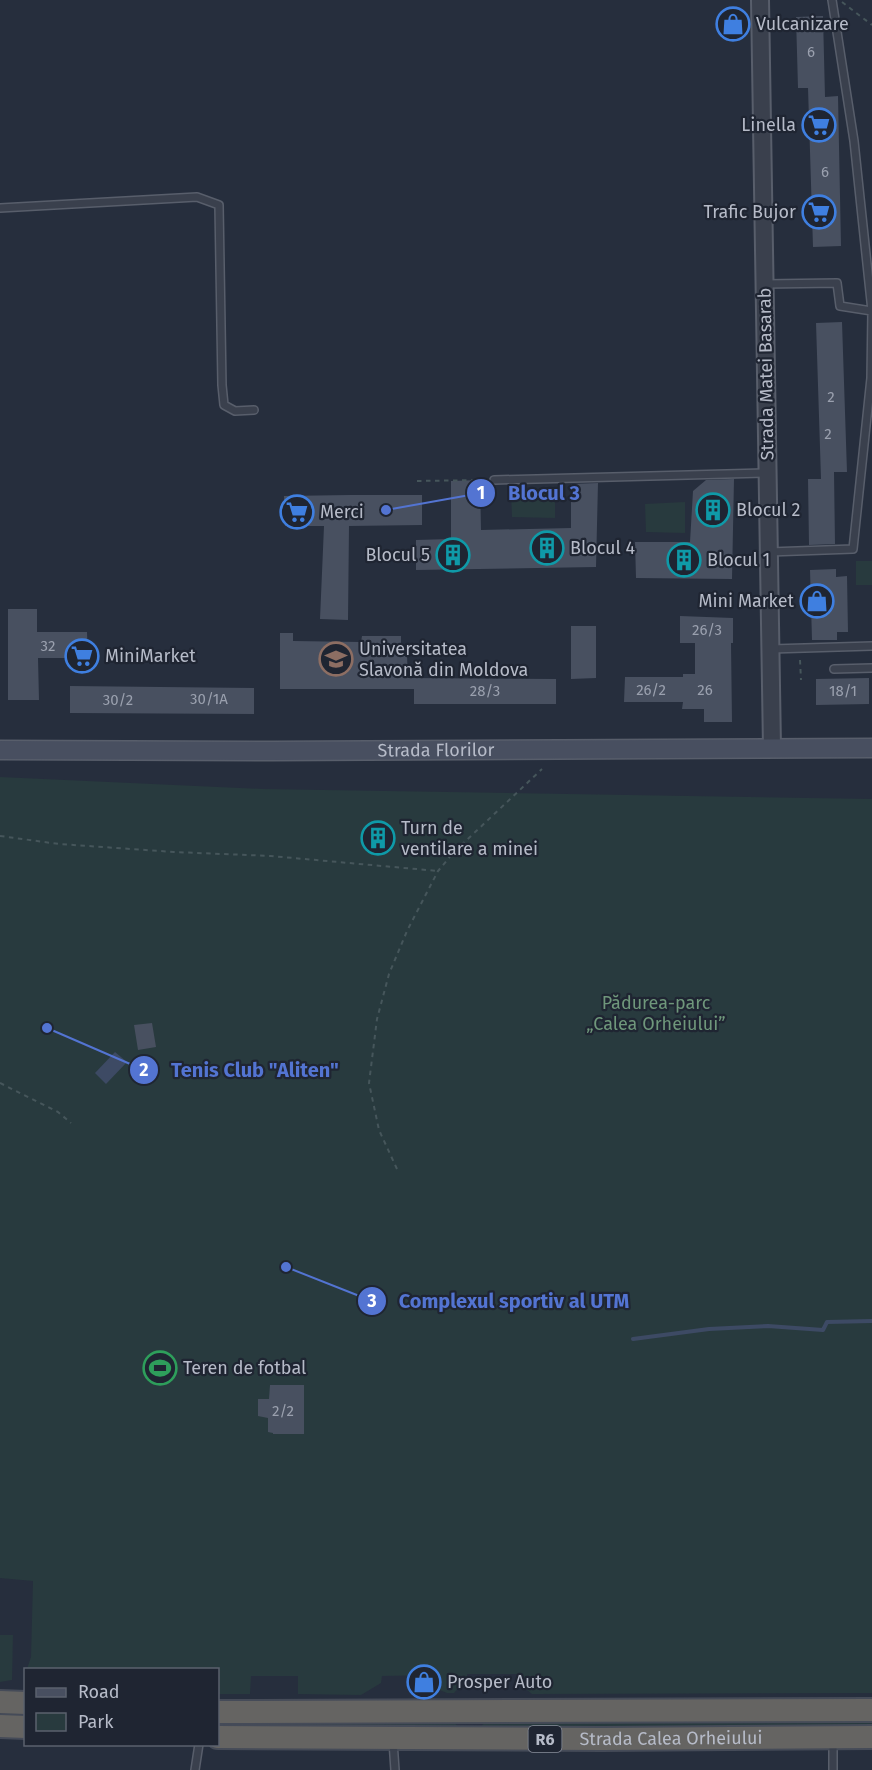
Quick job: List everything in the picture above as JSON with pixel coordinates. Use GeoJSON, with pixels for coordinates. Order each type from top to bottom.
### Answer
{"type":"FeatureCollection","features":[{"type":"Feature","properties":{"kind":"highway"},"geometry":{"type":"LineString","coordinates":[[0,1702],[24,1703]]}},
{"type":"Feature","properties":{"kind":"highway","name":"Strada Calea Orheiului"},"geometry":{"type":"LineString","coordinates":[[219,1712],[872,1710]]}},
{"type":"Feature","properties":{"kind":"highway"},"geometry":{"type":"LineString","coordinates":[[476,1712],[477,1739]]}},
{"type":"Feature","properties":{"kind":"highway"},"geometry":{"type":"LineString","coordinates":[[0,1726],[24,1727]]}},
{"type":"Feature","properties":{"kind":"highway","name":"Strada Calea Orheiului"},"geometry":{"type":"LineString","coordinates":[[219,1737],[477,1739],[872,1737]]}},
{"type":"Feature","properties":{"kind":"main road","name":"Strada Florilor"},"geometry":{"type":"LineString","coordinates":[[0,750],[872,748]]}},
{"type":"Feature","properties":{"kind":"street","name":"Strada Matei Basarab"},"geometry":{"type":"LineString","coordinates":[[760,0],[772,748]]}},
{"type":"Feature","properties":{"kind":"lane"},"geometry":{"type":"LineString","coordinates":[[769,552],[853,549],[871,378],[872,311],[854,141],[832,0]]}},
{"type":"Feature","properties":{"kind":"lane"},"geometry":{"type":"LineString","coordinates":[[0,207],[198,197],[219,205],[224,405],[235,411],[254,410]]}},
{"type":"Feature","properties":{"kind":"lane"},"geometry":{"type":"LineString","coordinates":[[765,284],[837,283],[840,306],[872,311]]}},
{"type":"Feature","properties":{"kind":"lane"},"geometry":{"type":"LineString","coordinates":[[494,480],[768,473]]}},
{"type":"Feature","properties":{"kind":"lane"},"geometry":{"type":"LineString","coordinates":[[771,649],[872,646]]}},
{"type":"Feature","properties":{"kind":"lane"},"geometry":{"type":"LineString","coordinates":[[834,669],[872,668]]}},
{"type":"Feature","properties":{"kind":"lane"},"geometry":{"type":"LineString","coordinates":[[833,1737],[833,1770]]}},
{"type":"Feature","properties":{"kind":"lane"},"geometry":{"type":"LineString","coordinates":[[393,1738],[395,1770]]}},
{"type":"Feature","properties":{"kind":"lane"},"geometry":{"type":"LineString","coordinates":[[195,1770],[199,1746]]}},
{"type":"Feature","properties":{"kind":"path"},"geometry":{"type":"LineString","coordinates":[[840,0],[872,25]]}},
{"type":"Feature","properties":{"kind":"path"},"geometry":{"type":"LineString","coordinates":[[417,481],[494,480]]}},
{"type":"Feature","properties":{"kind":"path"},"geometry":{"type":"LineString","coordinates":[[800,660],[801,680]]}},
{"type":"Feature","properties":{"kind":"path"},"geometry":{"type":"LineString","coordinates":[[397,1169],[379,1130],[369,1083],[376,1020],[389,974],[407,931],[438,871],[454,852],[542,769]]}},
{"type":"Feature","properties":{"kind":"path"},"geometry":{"type":"LineString","coordinates":[[0,836],[59,844],[271,856],[438,871]]}},
{"type":"Feature","properties":{"kind":"path"},"geometry":{"type":"LineString","coordinates":[[0,1083],[58,1112],[71,1123]]}},
{"type":"Feature","properties":{"kind":"green space"},"geometry":{"type":"Polygon","coordinates":[[[555,493],[555,518],[512,517],[511,494],[555,493]]]}},
{"type":"Feature","properties":{"kind":"green space"},"geometry":{"type":"Polygon","coordinates":[[[685,502],[685,533],[646,532],[645,504],[685,502]]]}},
{"type":"Feature","properties":{"kind":"green space"},"geometry":{"type":"Polygon","coordinates":[[[856,561],[872,561],[872,585],[856,585],[856,561]]]}},
{"type":"Feature","properties":{"kind":"green space","name":"Pădurea-parc „Calea Orheiului”"},"geometry":{"type":"Polygon","coordinates":[[[0,777],[263,789],[872,799],[872,1693],[532,1694],[522,1686],[521,1674],[467,1674],[467,1682],[463,1683],[454,1693],[435,1688],[435,1675],[382,1676],[381,1683],[361,1695],[298,1694],[298,1676],[251,1676],[250,1694],[219,1694],[219,1668],[27,1668],[31,1657],[33,1581],[0,1578],[0,777]]]}},
{"type":"Feature","properties":{"kind":"green space"},"geometry":{"type":"Polygon","coordinates":[[[0,1635],[13,1635],[12,1680],[0,1682],[0,1635]]]}},
{"type":"Feature","properties":{"kind":"green space"},"geometry":{"type":"Polygon","coordinates":[[[219,1722],[455,1723],[458,1727],[219,1728],[219,1722]]]}},
{"type":"Feature","properties":{"kind":"green space"},"geometry":{"type":"Polygon","coordinates":[[[872,1722],[872,1727],[484,1728],[482,1725],[485,1723],[872,1722]]]}},
{"type":"Feature","properties":{"kind":"water"},"geometry":{"type":"Polygon","coordinates":[[[115,1052],[127,1062],[106,1084],[95,1073],[115,1052]]]}},
{"type":"Feature","properties":{"kind":"building"},"geometry":{"type":"Polygon","coordinates":[[[823,16],[825,97],[838,96],[841,246],[813,247],[808,88],[798,88],[796,17],[823,16]]]}},
{"type":"Feature","properties":{"kind":"building"},"geometry":{"type":"Polygon","coordinates":[[[842,322],[847,472],[834,472],[835,544],[809,545],[808,479],[821,479],[816,323],[842,322]]]}},
{"type":"Feature","properties":{"kind":"building"},"geometry":{"type":"Polygon","coordinates":[[[734,479],[732,579],[636,578],[635,542],[690,542],[693,491],[706,480],[734,479]]]}},
{"type":"Feature","properties":{"kind":"building"},"geometry":{"type":"Polygon","coordinates":[[[480,480],[481,530],[571,528],[571,484],[598,483],[596,567],[416,570],[416,540],[451,539],[451,481],[480,480]]]}},
{"type":"Feature","properties":{"kind":"building"},"geometry":{"type":"Polygon","coordinates":[[[422,495],[422,525],[349,526],[348,620],[320,619],[324,526],[285,526],[284,496],[422,495]]]}},
{"type":"Feature","properties":{"kind":"building"},"geometry":{"type":"Polygon","coordinates":[[[836,569],[836,577],[847,576],[848,632],[837,632],[837,640],[812,640],[810,570],[836,569]]]}},
{"type":"Feature","properties":{"kind":"building"},"geometry":{"type":"Polygon","coordinates":[[[8,609],[37,609],[37,632],[87,632],[88,658],[38,658],[39,700],[8,700],[8,609]]]}},
{"type":"Feature","properties":{"kind":"building"},"geometry":{"type":"Polygon","coordinates":[[[680,616],[733,618],[732,722],[704,722],[704,709],[682,709],[683,702],[624,702],[625,677],[683,677],[683,674],[695,674],[695,643],[680,643],[680,616]]]}},
{"type":"Feature","properties":{"kind":"building"},"geometry":{"type":"Polygon","coordinates":[[[571,626],[596,626],[596,678],[571,679],[571,626]]]}},
{"type":"Feature","properties":{"kind":"building"},"geometry":{"type":"Polygon","coordinates":[[[280,633],[293,633],[293,641],[361,642],[362,636],[401,636],[401,656],[407,656],[408,678],[556,679],[556,704],[414,704],[414,689],[280,689],[280,633]]]}},
{"type":"Feature","properties":{"kind":"building"},"geometry":{"type":"Polygon","coordinates":[[[869,678],[869,704],[816,705],[816,679],[869,678]]]}},
{"type":"Feature","properties":{"kind":"building"},"geometry":{"type":"Polygon","coordinates":[[[70,686],[254,688],[254,714],[70,713],[70,686]]]}},
{"type":"Feature","properties":{"kind":"building","name":"Turn de ventilare a minei"},"geometry":{"type":"Polygon","coordinates":[[[375,831],[381,831],[385,838],[381,845],[375,845],[371,841],[371,835],[375,831]]]}},
{"type":"Feature","properties":{"kind":"building"},"geometry":{"type":"Polygon","coordinates":[[[152,1023],[156,1047],[138,1050],[134,1025],[152,1023]]]}},
{"type":"Feature","properties":{"kind":"building"},"geometry":{"type":"Polygon","coordinates":[[[270,1385],[304,1385],[304,1434],[268,1432],[268,1418],[258,1416],[258,1399],[269,1399],[270,1385]]]}},
{"type":"Feature","properties":{"kind":"waterway"},"geometry":{"type":"LineString","coordinates":[[633,1339],[709,1329],[768,1326],[823,1330],[827,1322],[872,1321]]}},
{"type":"Feature","properties":{"kind":"place","name":"Vulcanizare"},"geometry":{"type":"Point","coordinates":[733,24]}},
{"type":"Feature","properties":{"kind":"place","name":"Linella"},"geometry":{"type":"Point","coordinates":[819,125]}},
{"type":"Feature","properties":{"kind":"place","name":"Trafic Bujor"},"geometry":{"type":"Point","coordinates":[819,212]}},
{"type":"Feature","properties":{"kind":"place","name":"Blocul 3"},"geometry":{"type":"Point","coordinates":[386,510]}},
{"type":"Feature","properties":{"kind":"place","name":"Blocul 2"},"geometry":{"type":"Point","coordinates":[713,510]}},
{"type":"Feature","properties":{"kind":"place","name":"Merci"},"geometry":{"type":"Point","coordinates":[297,512]}},
{"type":"Feature","properties":{"kind":"place","name":"Blocul 4"},"geometry":{"type":"Point","coordinates":[547,548]}},
{"type":"Feature","properties":{"kind":"place","name":"Blocul 5"},"geometry":{"type":"Point","coordinates":[453,555]}},
{"type":"Feature","properties":{"kind":"place","name":"Blocul 1"},"geometry":{"type":"Point","coordinates":[684,560]}},
{"type":"Feature","properties":{"kind":"place","name":"Mini Market"},"geometry":{"type":"Point","coordinates":[817,601]}},
{"type":"Feature","properties":{"kind":"place","name":"MiniMarket"},"geometry":{"type":"Point","coordinates":[82,656]}},
{"type":"Feature","properties":{"kind":"place","name":"Universitatea Slavonă din Moldova"},"geometry":{"type":"Point","coordinates":[336,659]}},
{"type":"Feature","properties":{"kind":"place","name":"Turn de ventilare a minei"},"geometry":{"type":"Point","coordinates":[378,838]}},
{"type":"Feature","properties":{"kind":"place","name":"Tenis Club \"Aliten\""},"geometry":{"type":"Point","coordinates":[47,1028]}},
{"type":"Feature","properties":{"kind":"place","name":"Complexul sportiv al UTM"},"geometry":{"type":"Point","coordinates":[286,1267]}},
{"type":"Feature","properties":{"kind":"place","name":"Teren de fotbal"},"geometry":{"type":"Point","coordinates":[160,1368]}},
{"type":"Feature","properties":{"kind":"place","name":"Prosper Auto"},"geometry":{"type":"Point","coordinates":[424,1682]}}]}
